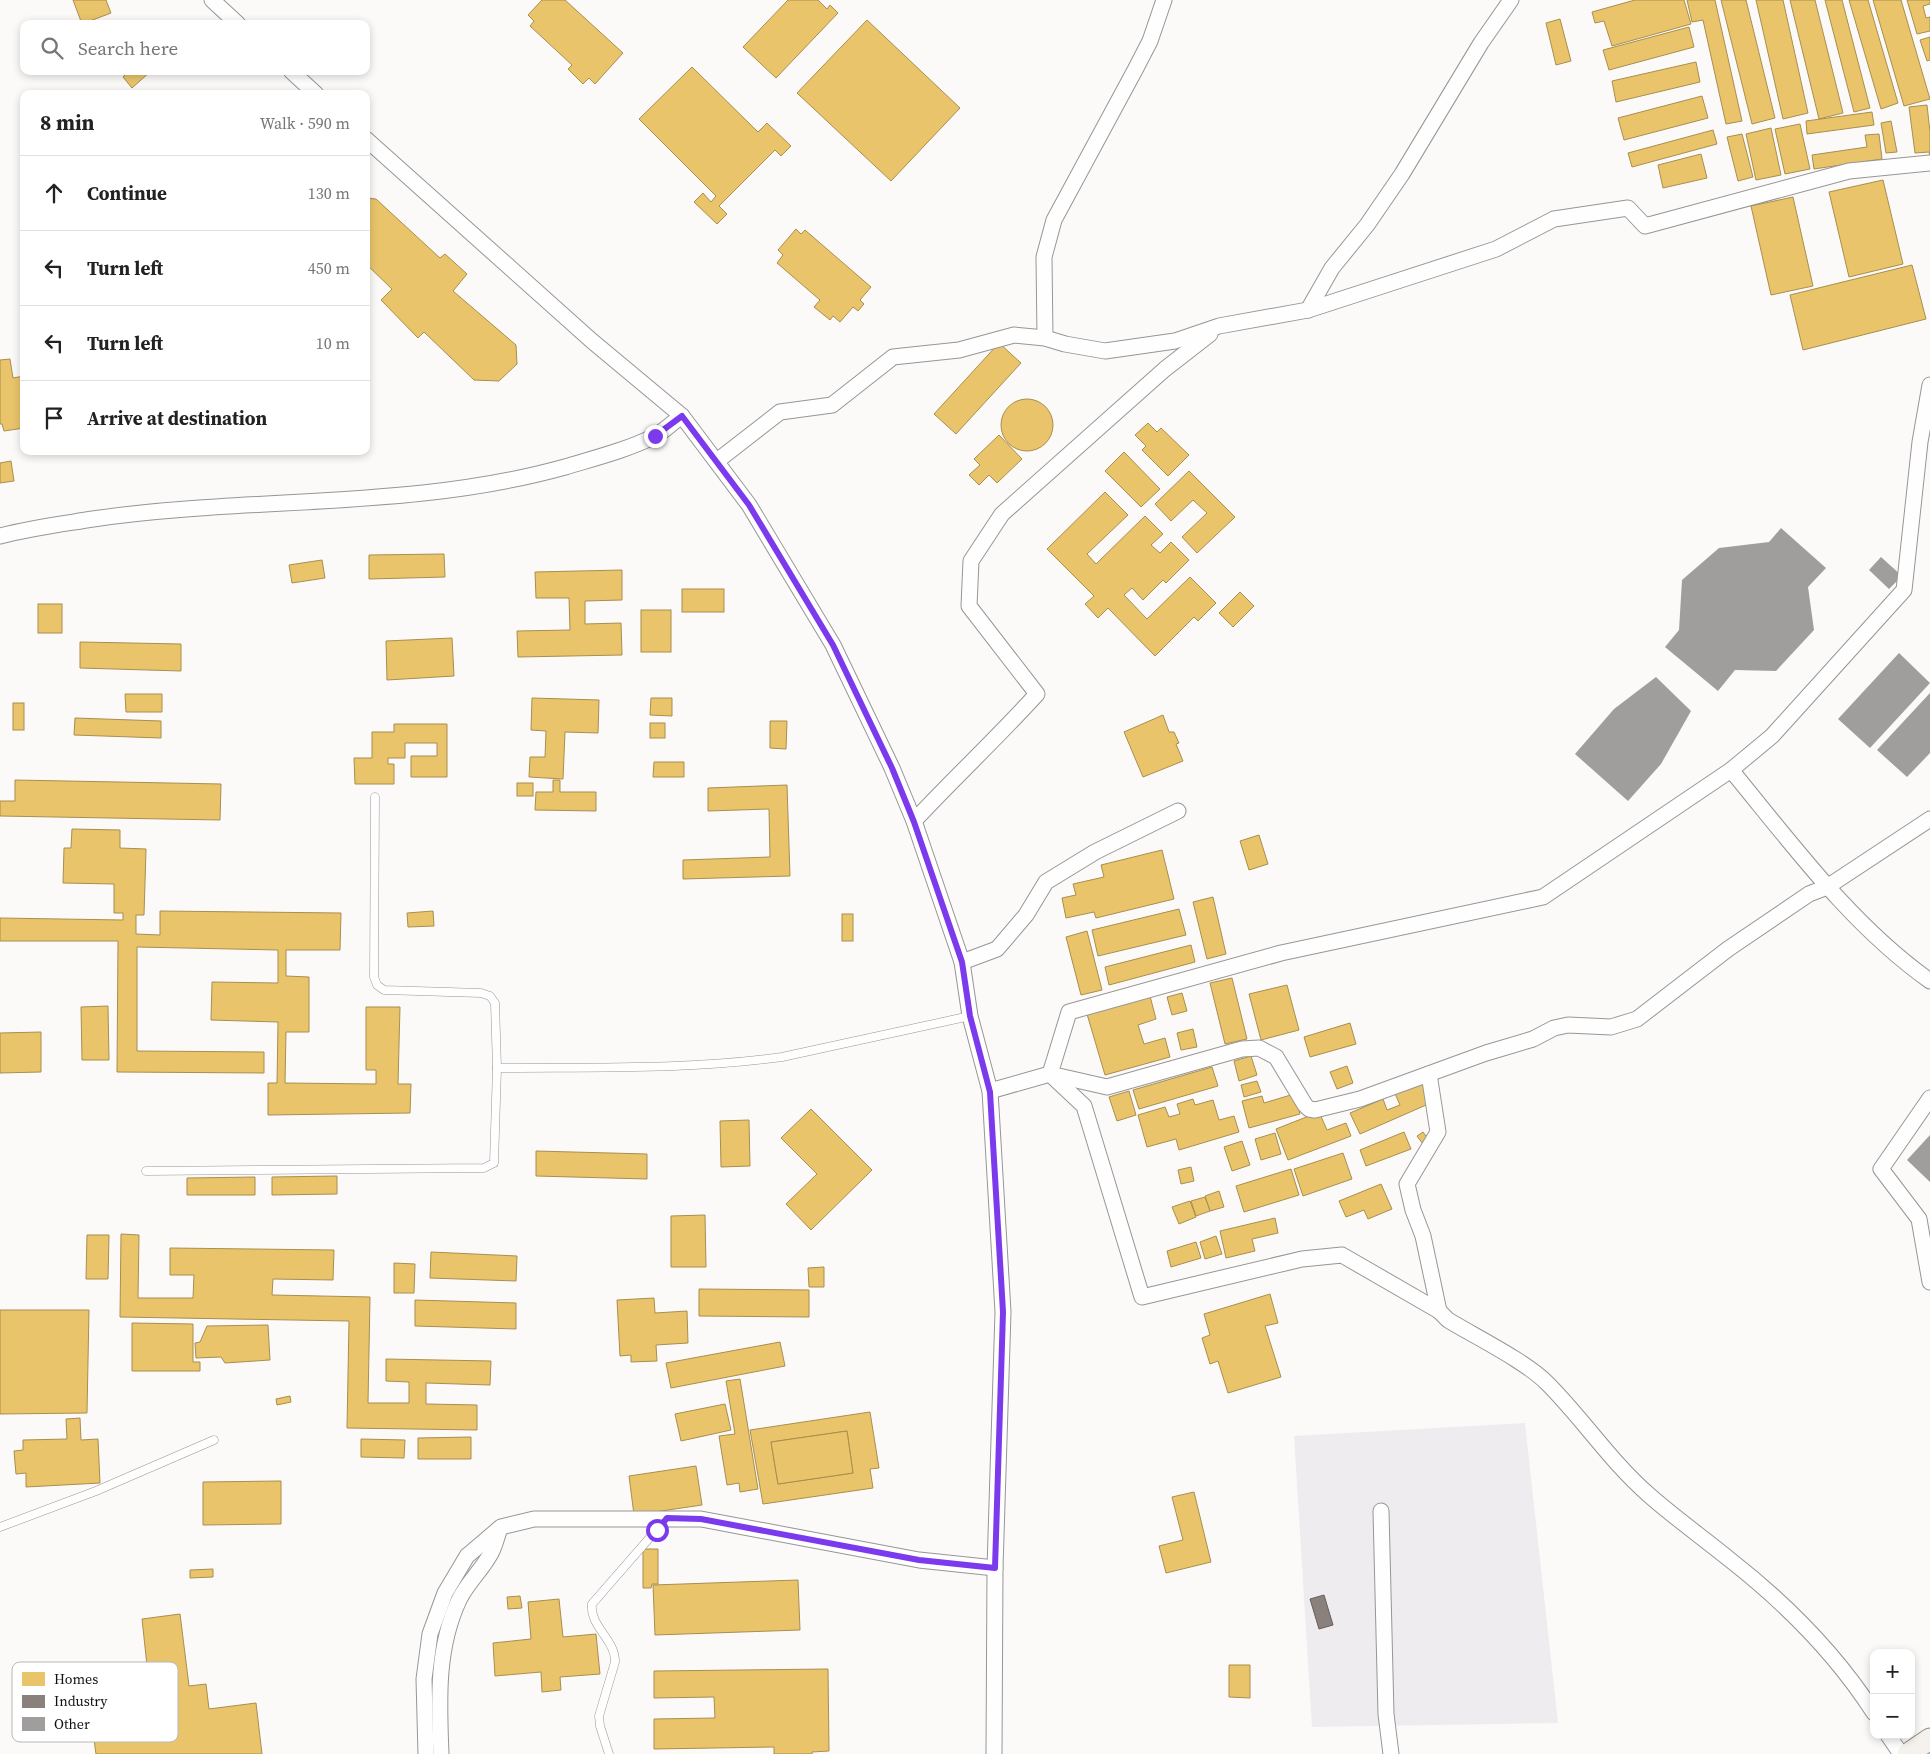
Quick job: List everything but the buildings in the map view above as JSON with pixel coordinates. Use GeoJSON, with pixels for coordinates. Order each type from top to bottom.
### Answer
{"type":"FeatureCollection","features":[{"type":"Feature","properties":{"kind":"street"},"geometry":{"type":"LineString","coordinates":[[212,0],[234,20]]}},
{"type":"Feature","properties":{"kind":"street"},"geometry":{"type":"LineString","coordinates":[[1045,338],[1044,257],[1054,220],[1136,70],[1150,41],[1164,0]]}},
{"type":"Feature","properties":{"kind":"street"},"geometry":{"type":"LineString","coordinates":[[1308,310],[1332,268],[1367,225],[1402,174],[1481,43],[1511,0]]}},
{"type":"Feature","properties":{"kind":"street"},"geometry":{"type":"LineString","coordinates":[[295,75],[312,90]]}},
{"type":"Feature","properties":{"kind":"street"},"geometry":{"type":"LineString","coordinates":[[370,143],[592,342],[682,416],[749,505],[833,645],[892,768],[914,822],[962,962],[970,1016],[990,1092],[1003,1312],[995,1568],[994,1754]]}},
{"type":"Feature","properties":{"kind":"street"},"geometry":{"type":"LineString","coordinates":[[717,461],[780,412],[832,405],[893,356],[958,350],[1014,334],[1045,338],[1105,351],[1175,340],[1219,326],[1308,310],[1496,249],[1554,219],[1628,208],[1645,226],[1849,171],[1930,163]]}},
{"type":"Feature","properties":{"kind":"street"},"geometry":{"type":"LineString","coordinates":[[914,822],[947,785],[1008,727],[1036,694],[969,606],[971,561],[991,528],[1002,514],[1054,466],[1165,369],[1219,326]]}},
{"type":"Feature","properties":{"kind":"street"},"geometry":{"type":"LineString","coordinates":[[1050,1074],[1069,1012],[1281,952],[1543,897],[1731,770],[1772,736],[1904,590],[1920,442],[1930,385]]}},
{"type":"Feature","properties":{"kind":"street"},"geometry":{"type":"LineString","coordinates":[[0,536],[24,530],[136,513],[205,506],[372,498],[429,493],[531,476],[601,457],[655,436],[682,416]]}},
{"type":"Feature","properties":{"kind":"street"},"geometry":{"type":"LineString","coordinates":[[1731,770],[1826,887],[1913,969],[1930,981]]}},
{"type":"Feature","properties":{"kind":"street"},"geometry":{"type":"LineString","coordinates":[[962,962],[997,949],[1026,916],[1046,882],[1095,852],[1178,811]]}},
{"type":"Feature","properties":{"kind":"street"},"geometry":{"type":"LineString","coordinates":[[990,1092],[1050,1074],[1106,1087],[1242,1049],[1259,1048],[1276,1057],[1305,1105],[1315,1110],[1360,1099],[1486,1053],[1533,1039],[1554,1028],[1568,1025],[1611,1027],[1637,1018],[1728,949],[1809,894],[1826,887],[1930,818]]}},
{"type":"Feature","properties":{"kind":"street"},"geometry":{"type":"LineString","coordinates":[[1050,1074],[1084,1106],[1142,1297],[1302,1259],[1342,1255],[1439,1311],[1448,1320],[1533,1372],[1546,1382],[1590,1434],[1647,1494],[1690,1530],[1729,1558],[1794,1618],[1842,1668],[1870,1707]]}},
{"type":"Feature","properties":{"kind":"street"},"geometry":{"type":"LineString","coordinates":[[1429,1074],[1438,1132],[1407,1184],[1422,1236],[1439,1311]]}},
{"type":"Feature","properties":{"kind":"street"},"geometry":{"type":"LineString","coordinates":[[1930,1098],[1881,1169],[1919,1219],[1930,1282]]}},
{"type":"Feature","properties":{"kind":"street"},"geometry":{"type":"LineString","coordinates":[[1382,1512],[1386,1714],[1391,1754]]}},
{"type":"Feature","properties":{"kind":"street"},"geometry":{"type":"LineString","coordinates":[[426,1754],[424,1679],[430,1634],[445,1594],[467,1556],[500,1527],[534,1519],[701,1519],[919,1560],[995,1568]]}},
{"type":"Feature","properties":{"kind":"street"},"geometry":{"type":"LineString","coordinates":[[441,1754],[440,1690],[444,1643],[448,1627],[468,1583],[491,1554],[500,1527]]}},
{"type":"Feature","properties":{"kind":"street"},"geometry":{"type":"LineString","coordinates":[[1895,1739],[1916,1750]]}},
{"type":"Feature","properties":{"kind":"lane"},"geometry":{"type":"LineString","coordinates":[[146,1171],[490,1167],[494,1164],[497,1068],[496,1003],[490,996],[481,993],[384,990],[377,985],[374,977],[375,797]]}},
{"type":"Feature","properties":{"kind":"lane"},"geometry":{"type":"LineString","coordinates":[[497,1068],[638,1066],[752,1061],[782,1057],[970,1016]]}},
{"type":"Feature","properties":{"kind":"lane"},"geometry":{"type":"LineString","coordinates":[[0,1527],[96,1491],[214,1440]]}},
{"type":"Feature","properties":{"kind":"lane"},"geometry":{"type":"LineString","coordinates":[[609,1754],[600,1726],[599,1716],[616,1653],[593,1616],[592,1604],[667,1518]]}},
{"type":"Feature","properties":{"kind":"shaded area"},"geometry":{"type":"Polygon","coordinates":[[[1525,1423],[1558,1723],[1312,1727],[1294,1436],[1525,1423]]]}},
{"type":"Feature","properties":{"kind":"route"},"geometry":{"type":"LineString","coordinates":[[655,436],[682,416],[749,505],[833,645],[892,768],[914,822],[962,962],[970,1016],[990,1092],[992,1162],[1003,1312],[995,1568],[919,1560],[701,1519],[667,1518],[657,1530]]}}]}
